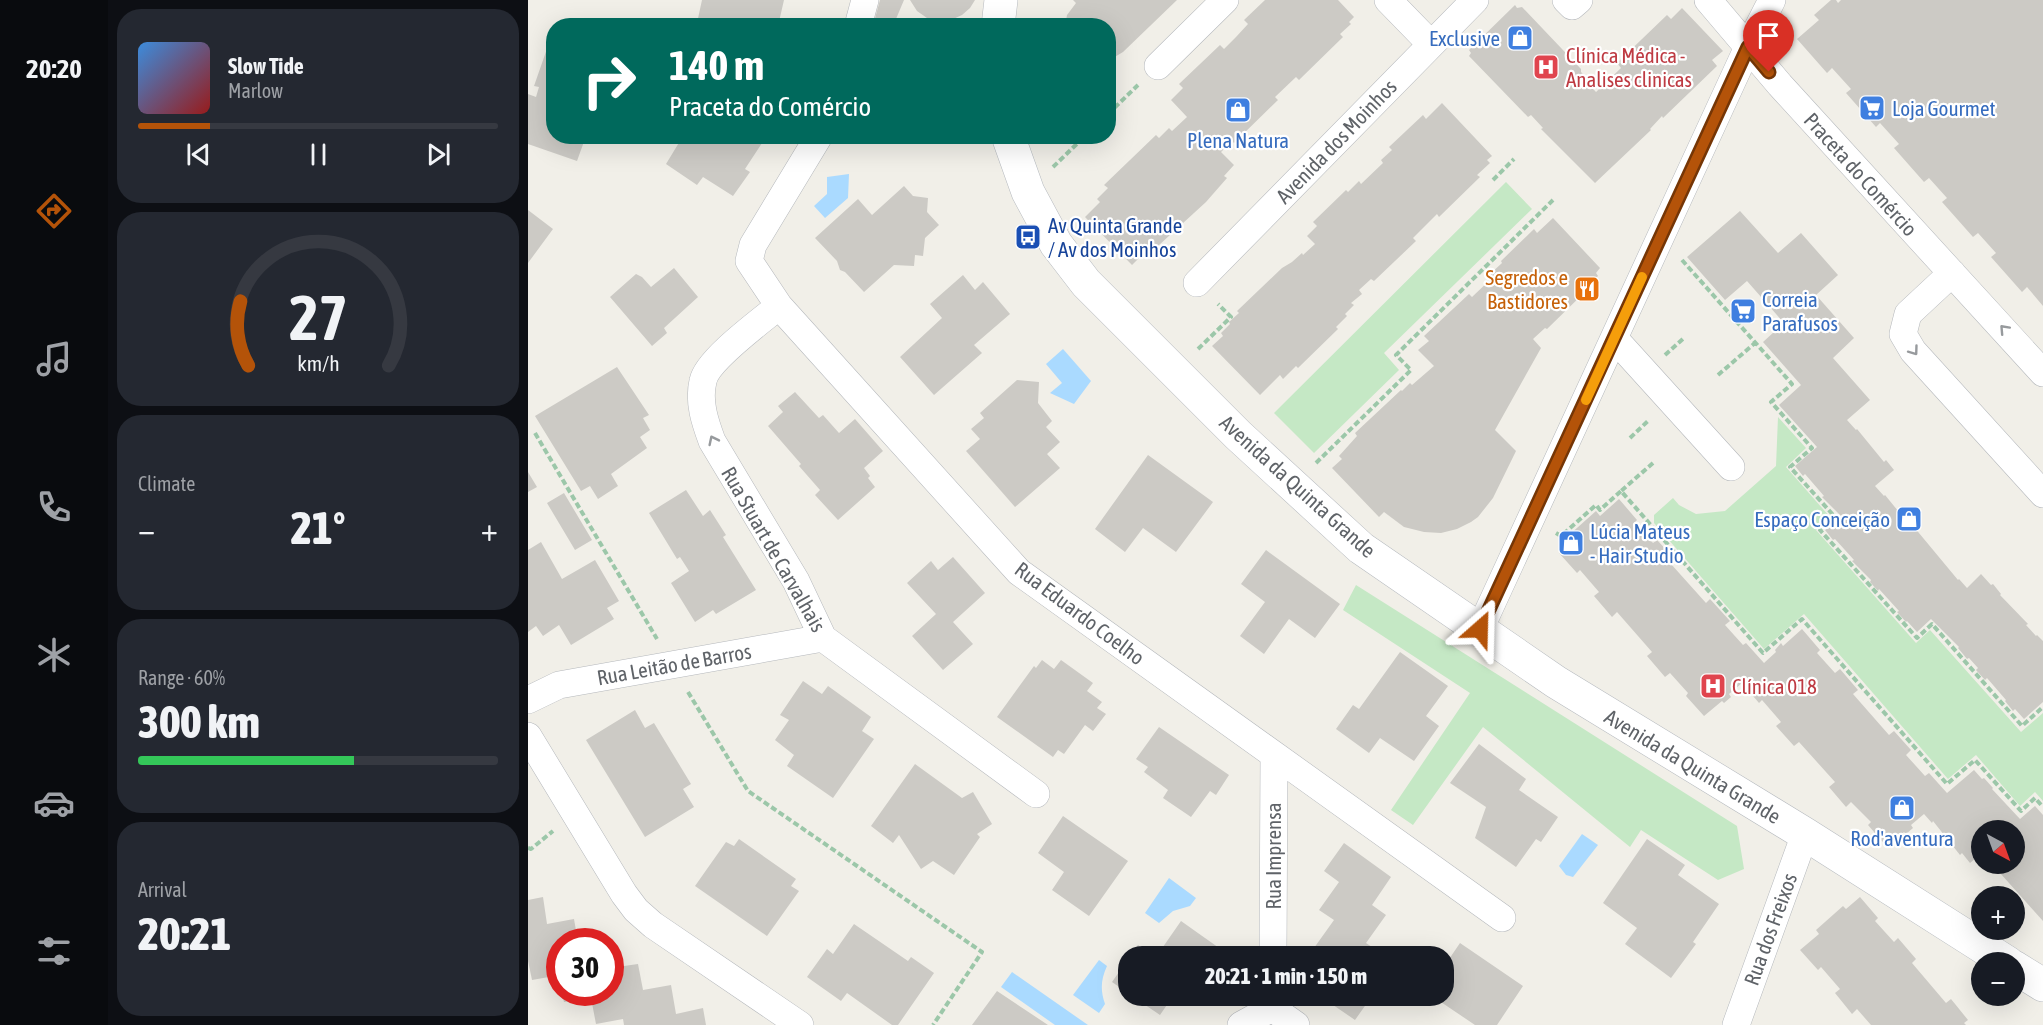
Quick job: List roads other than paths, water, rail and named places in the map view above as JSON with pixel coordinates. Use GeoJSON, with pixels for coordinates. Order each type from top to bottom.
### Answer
{"type":"FeatureCollection","features":[{"type":"Feature","properties":{"kind":"street"},"geometry":{"type":"LineString","coordinates":[[860,18],[865,0]]}},
{"type":"Feature","properties":{"kind":"street"},"geometry":{"type":"LineString","coordinates":[[999,18],[1001,0]]}},
{"type":"Feature","properties":{"kind":"street"},"geometry":{"type":"LineString","coordinates":[[1149,75],[1225,0]]}},
{"type":"Feature","properties":{"kind":"street"},"geometry":{"type":"LineString","coordinates":[[1388,0],[1423,36]]}},
{"type":"Feature","properties":{"kind":"street","name":"Avenida dos Moinhos"},"geometry":{"type":"LineString","coordinates":[[1197,283],[1475,0]]}},
{"type":"Feature","properties":{"kind":"street"},"geometry":{"type":"LineString","coordinates":[[1566,0],[1572,6],[1579,0]]}},
{"type":"Feature","properties":{"kind":"street"},"geometry":{"type":"LineString","coordinates":[[1708,0],[1748,47]]}},
{"type":"Feature","properties":{"kind":"street"},"geometry":{"type":"LineString","coordinates":[[1480,629],[1748,47],[1772,0]]}},
{"type":"Feature","properties":{"kind":"street","name":"Praceta do Comércio"},"geometry":{"type":"LineString","coordinates":[[1748,47],[1838,150],[2043,373]]}},
{"type":"Feature","properties":{"kind":"street","name":"Rua Eduardo Coelho"},"geometry":{"type":"LineString","coordinates":[[814,144],[753,244],[749,261],[779,306],[1019,572],[1502,918]]}},
{"type":"Feature","properties":{"kind":"street","name":"Avenida da Quinta Grande"},"geometry":{"type":"LineString","coordinates":[[1011,144],[1028,192],[1056,244],[1086,283],[1238,435],[1361,548],[1556,682],[1805,834],[1991,952]]}},
{"type":"Feature","properties":{"kind":"street"},"geometry":{"type":"LineString","coordinates":[[1952,273],[1908,314],[1903,334],[1913,351],[2043,494]]}},
{"type":"Feature","properties":{"kind":"street","name":"Rua Stuart de Carvalhais"},"geometry":{"type":"LineString","coordinates":[[779,306],[712,363],[703,380],[701,403],[712,441],[796,581],[823,638],[1036,794]]}},
{"type":"Feature","properties":{"kind":"street"},"geometry":{"type":"LineString","coordinates":[[1614,338],[1731,467]]}},
{"type":"Feature","properties":{"kind":"street","name":"Rua Leitão de Barros"},"geometry":{"type":"LineString","coordinates":[[528,700],[559,686],[823,638]]}},
{"type":"Feature","properties":{"kind":"street"},"geometry":{"type":"LineString","coordinates":[[528,736],[636,910],[653,925],[800,1025]]}},
{"type":"Feature","properties":{"kind":"street","name":"Rua Imprensa"},"geometry":{"type":"LineString","coordinates":[[1273,946],[1274,755]]}},
{"type":"Feature","properties":{"kind":"street","name":"Rua dos Freixos"},"geometry":{"type":"LineString","coordinates":[[1743,1020],[1805,834]]}},
{"type":"Feature","properties":{"kind":"street"},"geometry":{"type":"LineString","coordinates":[[2025,974],[2043,986]]}},
{"type":"Feature","properties":{"kind":"street"},"geometry":{"type":"LineString","coordinates":[[1240,1025],[1266,1006]]}},
{"type":"Feature","properties":{"kind":"street"},"geometry":{"type":"LineString","coordinates":[[1276,1006],[1296,1025]]}},
{"type":"Feature","properties":{"kind":"water"},"geometry":{"type":"Polygon","coordinates":[[[849,174],[848,198],[825,218],[814,206],[827,194],[827,177],[849,174]]]}},
{"type":"Feature","properties":{"kind":"water"},"geometry":{"type":"Polygon","coordinates":[[[1063,349],[1091,381],[1074,404],[1050,393],[1062,383],[1046,364],[1063,349]]]}},
{"type":"Feature","properties":{"kind":"water"},"geometry":{"type":"Polygon","coordinates":[[[1582,834],[1598,845],[1573,877],[1566,875],[1559,866],[1582,834]]]}},
{"type":"Feature","properties":{"kind":"water"},"geometry":{"type":"Polygon","coordinates":[[[1169,878],[1196,898],[1190,906],[1173,911],[1159,923],[1145,913],[1169,878]]]}},
{"type":"Feature","properties":{"kind":"water"},"geometry":{"type":"Polygon","coordinates":[[[1099,960],[1107,966],[1102,985],[1105,1004],[1099,1013],[1073,995],[1099,960]]]}},
{"type":"Feature","properties":{"kind":"water"},"geometry":{"type":"Polygon","coordinates":[[[1012,972],[1088,1025],[1055,1025],[1001,987],[1012,972]]]}},
{"type":"Feature","properties":{"kind":"place","name":"Exclusive"},"geometry":{"type":"Point","coordinates":[1520,38]}},
{"type":"Feature","properties":{"kind":"place","name":"Clínica Médica - Analises clinicas"},"geometry":{"type":"Point","coordinates":[1546,67]}},
{"type":"Feature","properties":{"kind":"place","name":"Loja Gourmet"},"geometry":{"type":"Point","coordinates":[1872,108]}},
{"type":"Feature","properties":{"kind":"place","name":"Plena Natura"},"geometry":{"type":"Point","coordinates":[1238,110]}},
{"type":"Feature","properties":{"kind":"place","name":"Av Quinta Grande / Av dos Moinhos"},"geometry":{"type":"Point","coordinates":[1028,237]}},
{"type":"Feature","properties":{"kind":"place","name":"Segredos e Bastidores"},"geometry":{"type":"Point","coordinates":[1587,289]}},
{"type":"Feature","properties":{"kind":"place","name":"Correia Parafusos"},"geometry":{"type":"Point","coordinates":[1743,311]}},
{"type":"Feature","properties":{"kind":"place","name":"Espaço Conceição"},"geometry":{"type":"Point","coordinates":[1909,519]}},
{"type":"Feature","properties":{"kind":"place","name":"Lúcia Mateus - Hair Studio"},"geometry":{"type":"Point","coordinates":[1571,543]}},
{"type":"Feature","properties":{"kind":"place","name":"Clínica 018"},"geometry":{"type":"Point","coordinates":[1713,686]}},
{"type":"Feature","properties":{"kind":"place","name":"Rod'aventura"},"geometry":{"type":"Point","coordinates":[1902,808]}}]}
